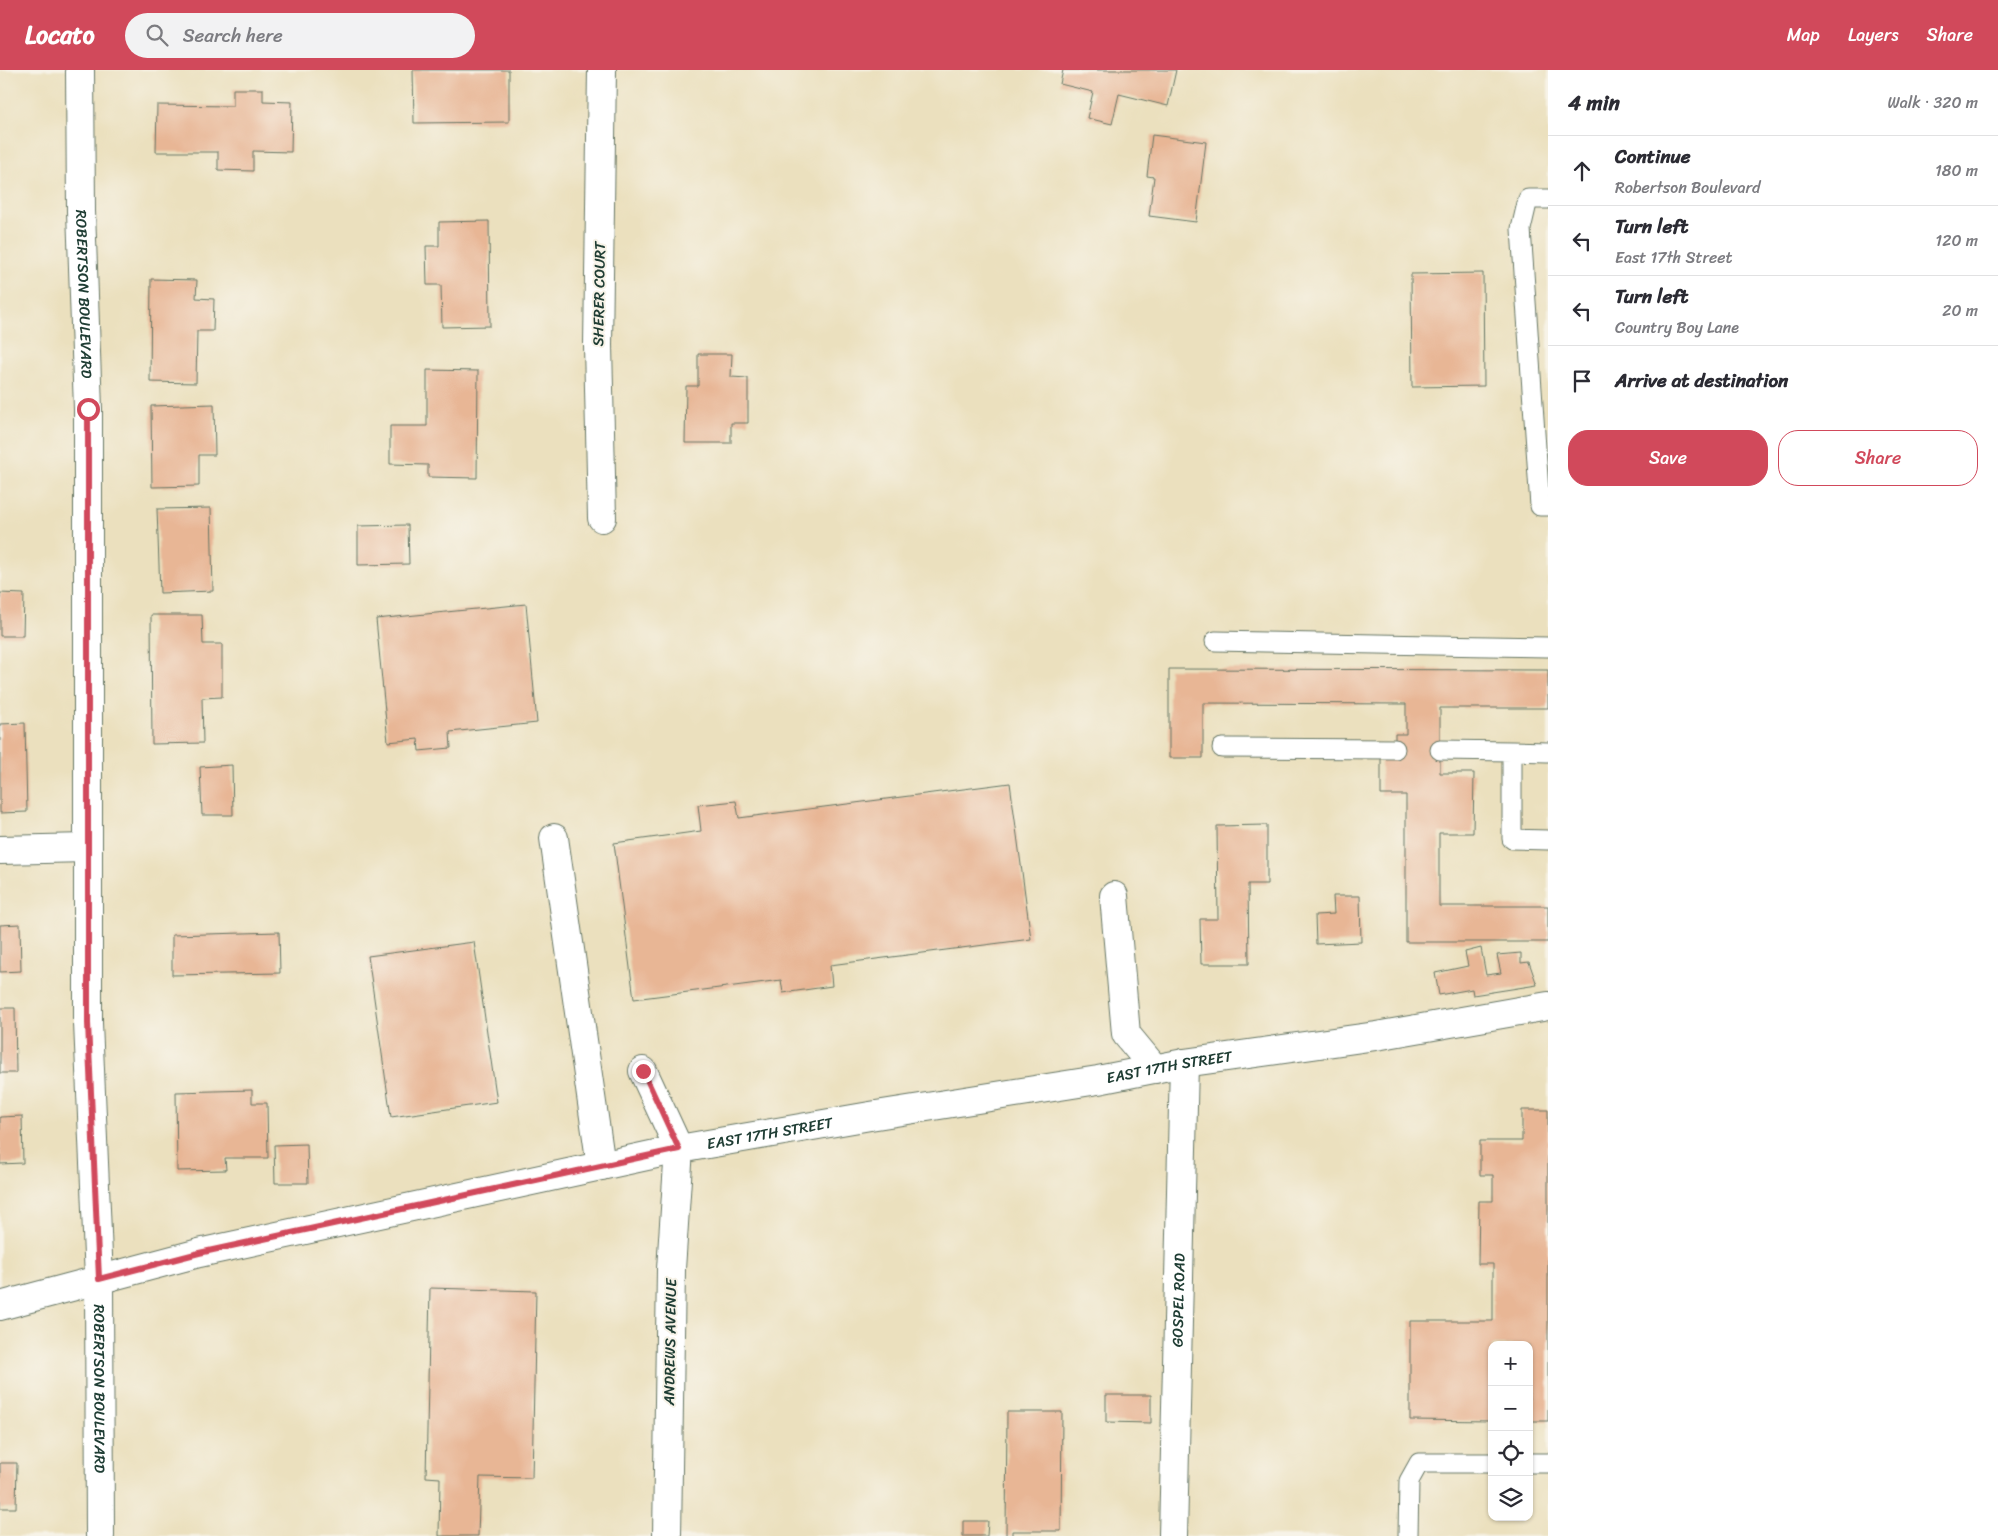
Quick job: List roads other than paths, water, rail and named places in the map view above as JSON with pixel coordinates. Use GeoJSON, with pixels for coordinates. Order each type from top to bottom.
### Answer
{"type":"FeatureCollection","features":[{"type":"Feature","properties":{"kind":"street","name":"ROBERTSON BOULEVARD"},"geometry":{"type":"LineString","coordinates":[[80,70],[88,409],[88,1023],[99,1279],[100,1536]]}},
{"type":"Feature","properties":{"kind":"street","name":"SHERER COURT"},"geometry":{"type":"LineString","coordinates":[[602,70],[598,345],[602,518]]}},
{"type":"Feature","properties":{"kind":"street"},"geometry":{"type":"LineString","coordinates":[[554,838],[601,1166]]}},
{"type":"Feature","properties":{"kind":"street"},"geometry":{"type":"LineString","coordinates":[[0,850],[87,848]]}},
{"type":"Feature","properties":{"kind":"street"},"geometry":{"type":"LineString","coordinates":[[1114,896],[1126,1034],[1155,1069]]}},
{"type":"Feature","properties":{"kind":"street","name":"EAST 17TH STREET"},"geometry":{"type":"LineString","coordinates":[[0,1306],[218,1249],[679,1149],[1184,1063],[1376,1036],[1548,1006]]}},
{"type":"Feature","properties":{"kind":"street","name":"GOSPEL ROAD"},"geometry":{"type":"LineString","coordinates":[[1173,1536],[1184,1063]]}},
{"type":"Feature","properties":{"kind":"street"},"geometry":{"type":"LineString","coordinates":[[643,1071],[679,1149]]}},
{"type":"Feature","properties":{"kind":"street","name":"ANDREWS AVENUE"},"geometry":{"type":"LineString","coordinates":[[667,1536],[671,1269],[679,1149]]}},
{"type":"Feature","properties":{"kind":"lane"},"geometry":{"type":"LineString","coordinates":[[1548,199],[1528,199],[1521,229],[1540,506],[1548,506]]}},
{"type":"Feature","properties":{"kind":"lane"},"geometry":{"type":"LineString","coordinates":[[1215,641],[1548,647]]}},
{"type":"Feature","properties":{"kind":"lane"},"geometry":{"type":"LineString","coordinates":[[1222,748],[1395,749]]}},
{"type":"Feature","properties":{"kind":"lane"},"geometry":{"type":"LineString","coordinates":[[1440,750],[1548,752]]}},
{"type":"Feature","properties":{"kind":"lane"},"geometry":{"type":"LineString","coordinates":[[1512,751],[1512,840],[1548,840]]}},
{"type":"Feature","properties":{"kind":"lane"},"geometry":{"type":"LineString","coordinates":[[1408,1536],[1409,1481],[1419,1463],[1488,1463]]}},
{"type":"Feature","properties":{"kind":"lane"},"geometry":{"type":"LineString","coordinates":[[1533,1463],[1548,1463]]}}]}
